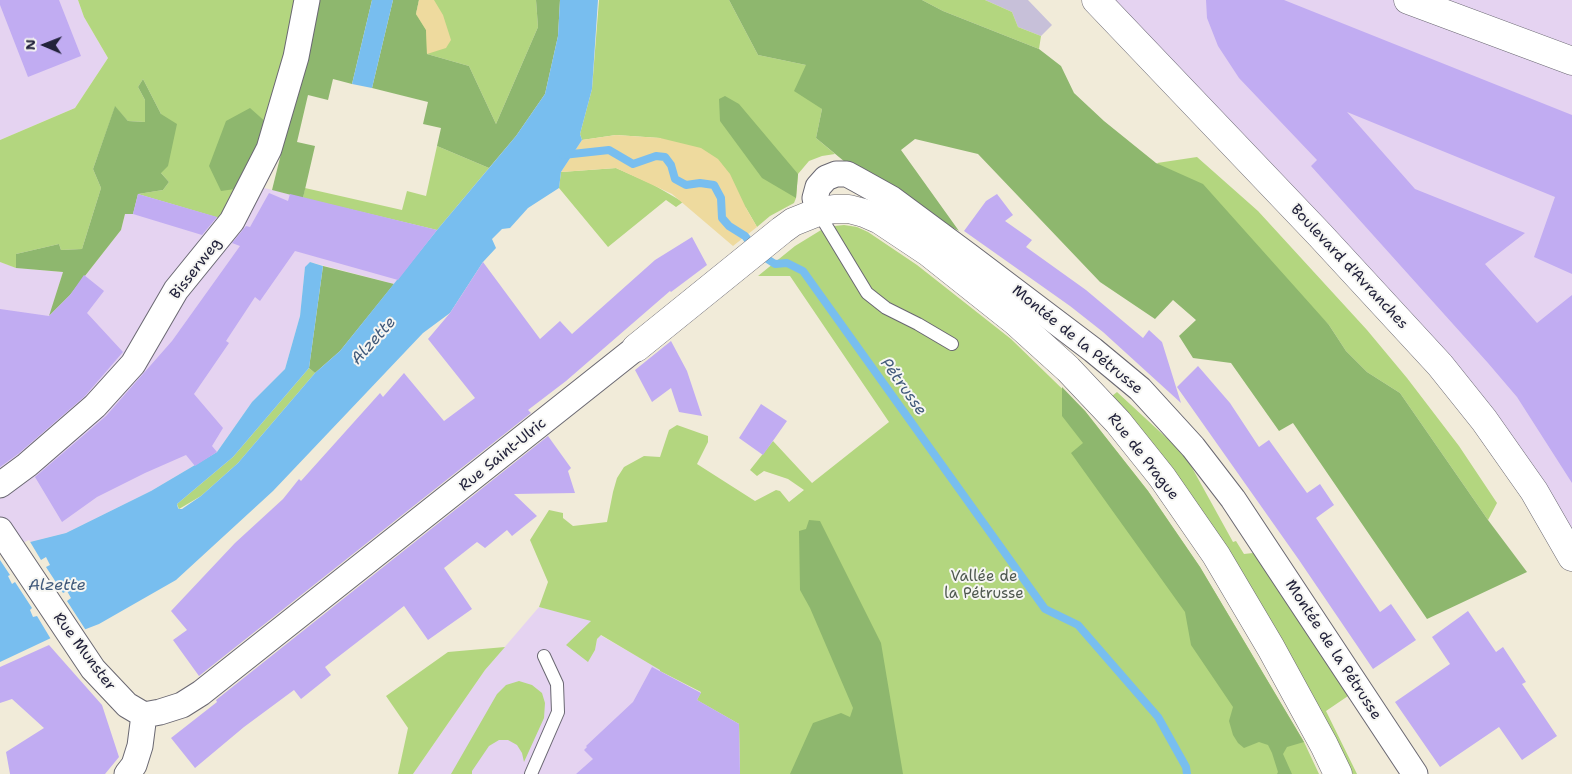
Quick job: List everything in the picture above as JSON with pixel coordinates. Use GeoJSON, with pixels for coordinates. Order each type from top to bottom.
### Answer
{"type":"FeatureCollection","features":[{"type":"Feature","properties":{"kind":"street","name":"Bisserweg"},"geometry":{"type":"LineString","coordinates":[[0,485],[27,465],[95,406],[133,364],[176,290],[232,222],[269,149],[296,57],[307,0]]}},
{"type":"Feature","properties":{"kind":"street","name":"Boulevard d'Avranches"},"geometry":{"type":"LineString","coordinates":[[1096,0],[1320,235],[1440,365],[1484,420],[1534,490],[1572,557]]}},
{"type":"Feature","properties":{"kind":"street"},"geometry":{"type":"LineString","coordinates":[[1408,0],[1572,62]]}},
{"type":"Feature","properties":{"kind":"street","name":"Montée de la Pétrusse"},"geometry":{"type":"LineString","coordinates":[[818,212],[815,198],[818,187],[826,178],[836,174],[847,174],[858,180],[892,199],[969,256],[1093,350],[1140,389],[1193,447],[1234,499],[1415,774]]}},
{"type":"Feature","properties":{"kind":"street","name":"Rue Saint-Ulric"},"geometry":{"type":"LineString","coordinates":[[144,715],[182,705],[201,693],[782,230],[805,216],[818,212],[849,209],[864,213]]}},
{"type":"Feature","properties":{"kind":"street","name":"Rue de Prague"},"geometry":{"type":"LineString","coordinates":[[864,213],[880,220],[928,252],[1016,322],[1068,369],[1118,422],[1162,477],[1216,555],[1271,648],[1338,774]]}},
{"type":"Feature","properties":{"kind":"street","name":"Rue Munster"},"geometry":{"type":"LineString","coordinates":[[4,536],[93,670],[127,705],[144,715]]}},
{"type":"Feature","properties":{"kind":"street"},"geometry":{"type":"LineString","coordinates":[[127,774],[134,765],[140,746],[144,715]]}},
{"type":"Feature","properties":{"kind":"lane"},"geometry":{"type":"LineString","coordinates":[[818,212],[867,293],[886,308],[952,344]]}},
{"type":"Feature","properties":{"kind":"lane"},"geometry":{"type":"LineString","coordinates":[[531,774],[558,712],[557,684],[544,656]]}},
{"type":"Feature","properties":{"kind":"shaded area"},"geometry":{"type":"Polygon","coordinates":[[[0,0],[78,0],[84,17],[108,58],[75,108],[0,140],[0,0]]]}},
{"type":"Feature","properties":{"kind":"shaded area"},"geometry":{"type":"Polygon","coordinates":[[[985,0],[1028,0],[1052,25],[1041,36],[1018,27],[1012,12],[985,0]]]}},
{"type":"Feature","properties":{"kind":"shaded area"},"geometry":{"type":"Polygon","coordinates":[[[1096,0],[1572,0],[1572,557],[1534,491],[1096,0]]]}},
{"type":"Feature","properties":{"kind":"shaded area"},"geometry":{"type":"Polygon","coordinates":[[[252,185],[437,230],[394,284],[310,262],[305,268],[300,316],[285,369],[252,402],[217,452],[151,491],[66,533],[30,542],[0,556],[0,262],[17,268],[63,272],[50,315],[70,295],[121,230],[125,214],[138,194],[252,185]]]}},
{"type":"Feature","properties":{"kind":"shaded area"},"geometry":{"type":"Polygon","coordinates":[[[539,607],[591,620],[588,661],[595,650],[597,639],[600,635],[701,693],[697,699],[739,724],[740,774],[413,774],[485,670],[539,607]]]}},
{"type":"Feature","properties":{"kind":"green space"},"geometry":{"type":"Polygon","coordinates":[[[78,0],[296,0],[287,55],[242,188],[226,220],[138,194],[163,190],[169,182],[161,173],[161,114],[143,79],[138,87],[145,100],[145,122],[128,121],[115,107],[93,169],[101,188],[82,249],[61,250],[59,244],[16,254],[16,268],[0,262],[0,140],[75,108],[108,58],[84,17],[78,0]]]}},
{"type":"Feature","properties":{"kind":"green space"},"geometry":{"type":"Polygon","coordinates":[[[320,0],[372,0],[352,84],[333,79],[328,100],[308,95],[297,142],[315,146],[303,198],[272,190],[320,0]]]}},
{"type":"Feature","properties":{"kind":"green space"},"geometry":{"type":"Polygon","coordinates":[[[393,0],[419,0],[416,14],[426,30],[427,54],[469,66],[496,124],[538,27],[536,0],[560,0],[558,36],[545,94],[516,136],[489,168],[437,146],[441,128],[423,124],[428,102],[372,88],[393,0]]]}},
{"type":"Feature","properties":{"kind":"green space"},"geometry":{"type":"Polygon","coordinates":[[[419,0],[536,0],[538,27],[496,124],[469,66],[427,54],[416,14],[419,0]]]}},
{"type":"Feature","properties":{"kind":"green space"},"geometry":{"type":"Polygon","coordinates":[[[599,0],[729,0],[758,55],[806,65],[822,109],[816,138],[835,154],[809,161],[798,174],[794,203],[770,216],[757,227],[746,208],[660,138],[616,135],[582,140],[580,134],[592,89],[599,0]]]}},
{"type":"Feature","properties":{"kind":"green space"},"geometry":{"type":"Polygon","coordinates":[[[729,0],[922,0],[943,11],[1039,49],[1061,66],[1074,93],[1104,121],[1156,163],[1203,184],[1329,325],[1346,351],[1367,372],[1400,393],[1488,520],[1527,572],[1427,619],[1293,423],[1279,431],[1231,363],[1193,358],[1179,336],[1196,320],[1173,300],[1155,319],[1100,282],[978,154],[915,139],[901,150],[959,231],[924,212],[845,162],[816,138],[822,109],[794,91],[806,65],[758,55],[729,0]]]}},
{"type":"Feature","properties":{"kind":"green space"},"geometry":{"type":"Polygon","coordinates":[[[922,0],[985,0],[1012,12],[1018,27],[1041,36],[1039,49],[943,11],[922,0]]]}},
{"type":"Feature","properties":{"kind":"green space"},"geometry":{"type":"Polygon","coordinates":[[[143,79],[161,114],[177,124],[168,166],[161,173],[169,182],[163,190],[138,194],[133,214],[125,214],[121,230],[70,295],[49,316],[63,272],[16,268],[16,254],[59,244],[61,250],[82,249],[101,188],[93,169],[115,106],[128,121],[145,122],[145,100],[138,87],[143,79]]]}},
{"type":"Feature","properties":{"kind":"green space"},"geometry":{"type":"Polygon","coordinates":[[[725,96],[739,104],[798,174],[796,198],[762,178],[720,121],[719,99],[725,96]]]}},
{"type":"Feature","properties":{"kind":"green space"},"geometry":{"type":"Polygon","coordinates":[[[250,108],[268,124],[242,188],[221,191],[209,166],[226,121],[250,108]]]}},
{"type":"Feature","properties":{"kind":"green space"},"geometry":{"type":"Polygon","coordinates":[[[437,146],[489,168],[437,230],[303,198],[305,188],[402,210],[407,191],[426,196],[437,146]]]}},
{"type":"Feature","properties":{"kind":"green space"},"geometry":{"type":"Polygon","coordinates":[[[1197,157],[1258,211],[1367,330],[1407,378],[1459,446],[1497,503],[1488,520],[1400,393],[1367,372],[1346,351],[1329,325],[1157,163],[1197,157]]]}},
{"type":"Feature","properties":{"kind":"green space"},"geometry":{"type":"Polygon","coordinates":[[[616,168],[652,184],[683,202],[676,207],[666,200],[608,247],[559,188],[561,172],[616,168]]]}},
{"type":"Feature","properties":{"kind":"green space","name":"Vallée de la Pétrusse"},"geometry":{"type":"Polygon","coordinates":[[[844,225],[857,227],[868,232],[917,265],[1011,339],[1085,411],[1148,491],[1200,567],[1304,742],[1319,774],[740,774],[739,724],[697,700],[701,692],[660,671],[601,635],[597,639],[595,650],[588,662],[566,645],[591,621],[539,607],[548,582],[530,540],[549,510],[563,513],[563,518],[573,526],[607,522],[617,478],[624,467],[644,456],[660,457],[669,430],[677,425],[708,436],[708,442],[697,464],[755,501],[776,490],[780,491],[789,502],[804,490],[788,479],[764,471],[757,476],[750,470],[773,441],[812,483],[889,422],[790,276],[758,276],[795,246],[826,227],[844,225]]]}},
{"type":"Feature","properties":{"kind":"green space"},"geometry":{"type":"Polygon","coordinates":[[[323,266],[394,284],[340,351],[315,373],[309,368],[323,266]]]}},
{"type":"Feature","properties":{"kind":"green space"},"geometry":{"type":"Polygon","coordinates":[[[309,368],[315,373],[238,463],[201,496],[179,509],[177,504],[233,457],[309,368]]]}},
{"type":"Feature","properties":{"kind":"green space"},"geometry":{"type":"Polygon","coordinates":[[[1062,387],[1085,411],[1148,491],[1200,567],[1304,742],[1287,747],[1283,754],[1292,774],[1277,774],[1278,772],[1268,745],[1259,742],[1244,748],[1233,735],[1229,721],[1233,707],[1191,645],[1185,612],[1071,453],[1083,443],[1062,416],[1062,387]]]}},
{"type":"Feature","properties":{"kind":"green space"},"geometry":{"type":"Polygon","coordinates":[[[1117,392],[1185,455],[1233,542],[1236,541],[1244,554],[1253,553],[1257,556],[1272,576],[1348,696],[1326,711],[1357,774],[1353,774],[1335,739],[1112,396],[1117,392]]]}},
{"type":"Feature","properties":{"kind":"green space"},"geometry":{"type":"Polygon","coordinates":[[[809,520],[820,521],[881,643],[903,774],[790,774],[813,723],[841,713],[850,717],[853,708],[810,608],[800,590],[799,531],[806,529],[809,520]]]}},
{"type":"Feature","properties":{"kind":"green space"},"geometry":{"type":"Polygon","coordinates":[[[505,647],[485,670],[413,774],[398,774],[408,728],[386,696],[448,652],[505,647]]]}},
{"type":"Feature","properties":{"kind":"green space"},"geometry":{"type":"Polygon","coordinates":[[[519,681],[532,685],[542,693],[545,703],[544,718],[524,762],[522,753],[517,745],[508,740],[499,740],[489,746],[472,771],[472,774],[451,774],[497,694],[506,685],[519,681]]]}},
{"type":"Feature","properties":{"kind":"sand"},"geometry":{"type":"Polygon","coordinates":[[[419,0],[434,0],[443,15],[451,40],[446,48],[427,54],[426,30],[416,14],[419,0]]]}},
{"type":"Feature","properties":{"kind":"sand"},"geometry":{"type":"Polygon","coordinates":[[[616,135],[660,138],[701,148],[718,159],[730,174],[757,227],[733,246],[672,194],[616,168],[561,172],[582,140],[616,135]]]}},
{"type":"Feature","properties":{"kind":"water"},"geometry":{"type":"Polygon","coordinates":[[[372,0],[393,0],[372,88],[352,84],[372,0]]]}},
{"type":"Feature","properties":{"kind":"water","name":"Alzette"},"geometry":{"type":"Polygon","coordinates":[[[560,0],[598,0],[592,89],[580,134],[582,140],[561,172],[559,188],[528,208],[510,228],[502,229],[492,239],[496,248],[483,262],[450,313],[423,333],[273,491],[176,580],[99,624],[51,638],[0,662],[0,556],[30,542],[66,533],[151,491],[217,452],[252,402],[285,369],[300,316],[305,267],[310,262],[323,266],[309,368],[233,457],[177,504],[178,508],[182,509],[201,496],[238,463],[315,373],[340,351],[437,230],[516,136],[545,94],[558,36],[560,0]]]}},
{"type":"Feature","properties":{"kind":"pier"},"geometry":{"type":"Polygon","coordinates":[[[29,540],[41,560],[46,557],[50,565],[46,567],[63,593],[67,591],[71,598],[67,601],[87,632],[52,641],[37,616],[33,617],[30,610],[32,608],[15,582],[12,584],[8,576],[10,575],[0,560],[0,554],[29,540]]]}},
{"type":"Feature","properties":{"kind":"building"},"geometry":{"type":"Polygon","coordinates":[[[0,0],[59,0],[81,56],[28,77],[0,5],[0,0]]]}},
{"type":"Feature","properties":{"kind":"building"},"geometry":{"type":"Polygon","coordinates":[[[1206,0],[1284,0],[1572,115],[1572,274],[1534,257],[1555,197],[1347,112],[1415,189],[1525,233],[1485,264],[1537,323],[1572,295],[1572,483],[1517,397],[1311,166],[1317,160],[1239,78],[1218,46],[1207,18],[1206,0]]]}},
{"type":"Feature","properties":{"kind":"building"},"geometry":{"type":"Polygon","coordinates":[[[269,193],[288,201],[290,194],[437,230],[398,280],[295,251],[260,301],[255,297],[226,341],[229,343],[194,394],[223,428],[212,446],[217,452],[195,466],[186,455],[145,473],[97,497],[62,522],[35,477],[106,416],[172,341],[240,246],[232,243],[246,226],[250,227],[269,193]]]}},
{"type":"Feature","properties":{"kind":"building"},"geometry":{"type":"Polygon","coordinates":[[[138,194],[217,217],[202,235],[133,214],[138,194]]]}},
{"type":"Feature","properties":{"kind":"building"},"geometry":{"type":"Polygon","coordinates":[[[997,194],[1013,215],[1005,221],[1032,240],[1026,247],[1086,290],[1143,338],[1149,330],[1162,342],[1181,403],[1103,332],[1070,306],[964,231],[986,201],[997,194]]]}},
{"type":"Feature","properties":{"kind":"building"},"geometry":{"type":"Polygon","coordinates":[[[692,237],[707,265],[670,291],[566,381],[528,410],[531,413],[199,676],[173,640],[187,630],[171,611],[235,543],[283,499],[299,479],[301,481],[380,393],[383,397],[404,373],[444,421],[475,398],[428,339],[450,313],[483,262],[540,339],[560,321],[572,334],[655,260],[692,237]]]}},
{"type":"Feature","properties":{"kind":"building"},"geometry":{"type":"Polygon","coordinates":[[[84,275],[104,291],[87,313],[123,352],[85,396],[18,454],[0,467],[0,309],[49,316],[70,295],[84,275]]]}},
{"type":"Feature","properties":{"kind":"building"},"geometry":{"type":"Polygon","coordinates":[[[671,341],[687,371],[702,416],[679,412],[671,388],[652,402],[635,370],[671,341]]]}},
{"type":"Feature","properties":{"kind":"building"},"geometry":{"type":"Polygon","coordinates":[[[1198,366],[1230,403],[1259,447],[1269,440],[1307,493],[1320,484],[1334,505],[1316,518],[1380,612],[1391,604],[1416,640],[1373,669],[1177,387],[1198,366]]]}},
{"type":"Feature","properties":{"kind":"building"},"geometry":{"type":"Polygon","coordinates":[[[761,404],[787,421],[763,455],[739,438],[761,404]]]}},
{"type":"Feature","properties":{"kind":"building"},"geometry":{"type":"Polygon","coordinates":[[[548,436],[571,468],[568,471],[575,493],[514,494],[537,516],[512,536],[507,530],[485,548],[477,542],[444,568],[472,609],[428,640],[404,606],[325,667],[331,675],[301,699],[294,690],[244,727],[195,768],[171,738],[217,702],[216,700],[548,436]]]}},
{"type":"Feature","properties":{"kind":"building"},"geometry":{"type":"Polygon","coordinates":[[[1468,611],[1496,652],[1503,647],[1526,682],[1522,684],[1557,736],[1522,760],[1499,727],[1440,767],[1395,702],[1450,664],[1432,637],[1468,611]]]}},
{"type":"Feature","properties":{"kind":"building"},"geometry":{"type":"Polygon","coordinates":[[[49,645],[102,705],[119,757],[105,774],[10,774],[6,752],[44,728],[12,699],[0,703],[0,667],[49,645]]]}},
{"type":"Feature","properties":{"kind":"building"},"geometry":{"type":"Polygon","coordinates":[[[652,667],[701,693],[697,700],[739,724],[740,774],[576,774],[593,759],[584,750],[586,746],[633,702],[652,667]]]}},
{"type":"Feature","properties":{"kind":"waterway","name":"Pétrusse"},"geometry":{"type":"LineString","coordinates":[[563,155],[609,150],[633,164],[656,156],[665,157],[671,165],[675,179],[686,185],[700,183],[714,185],[721,198],[722,218],[729,226],[745,236],[753,246]]}},
{"type":"Feature","properties":{"kind":"waterway","name":"Pétrusse"},"geometry":{"type":"LineString","coordinates":[[761,255],[775,264],[787,263],[803,271],[1045,609],[1078,625],[1158,717],[1186,767],[1187,774]]}}]}
